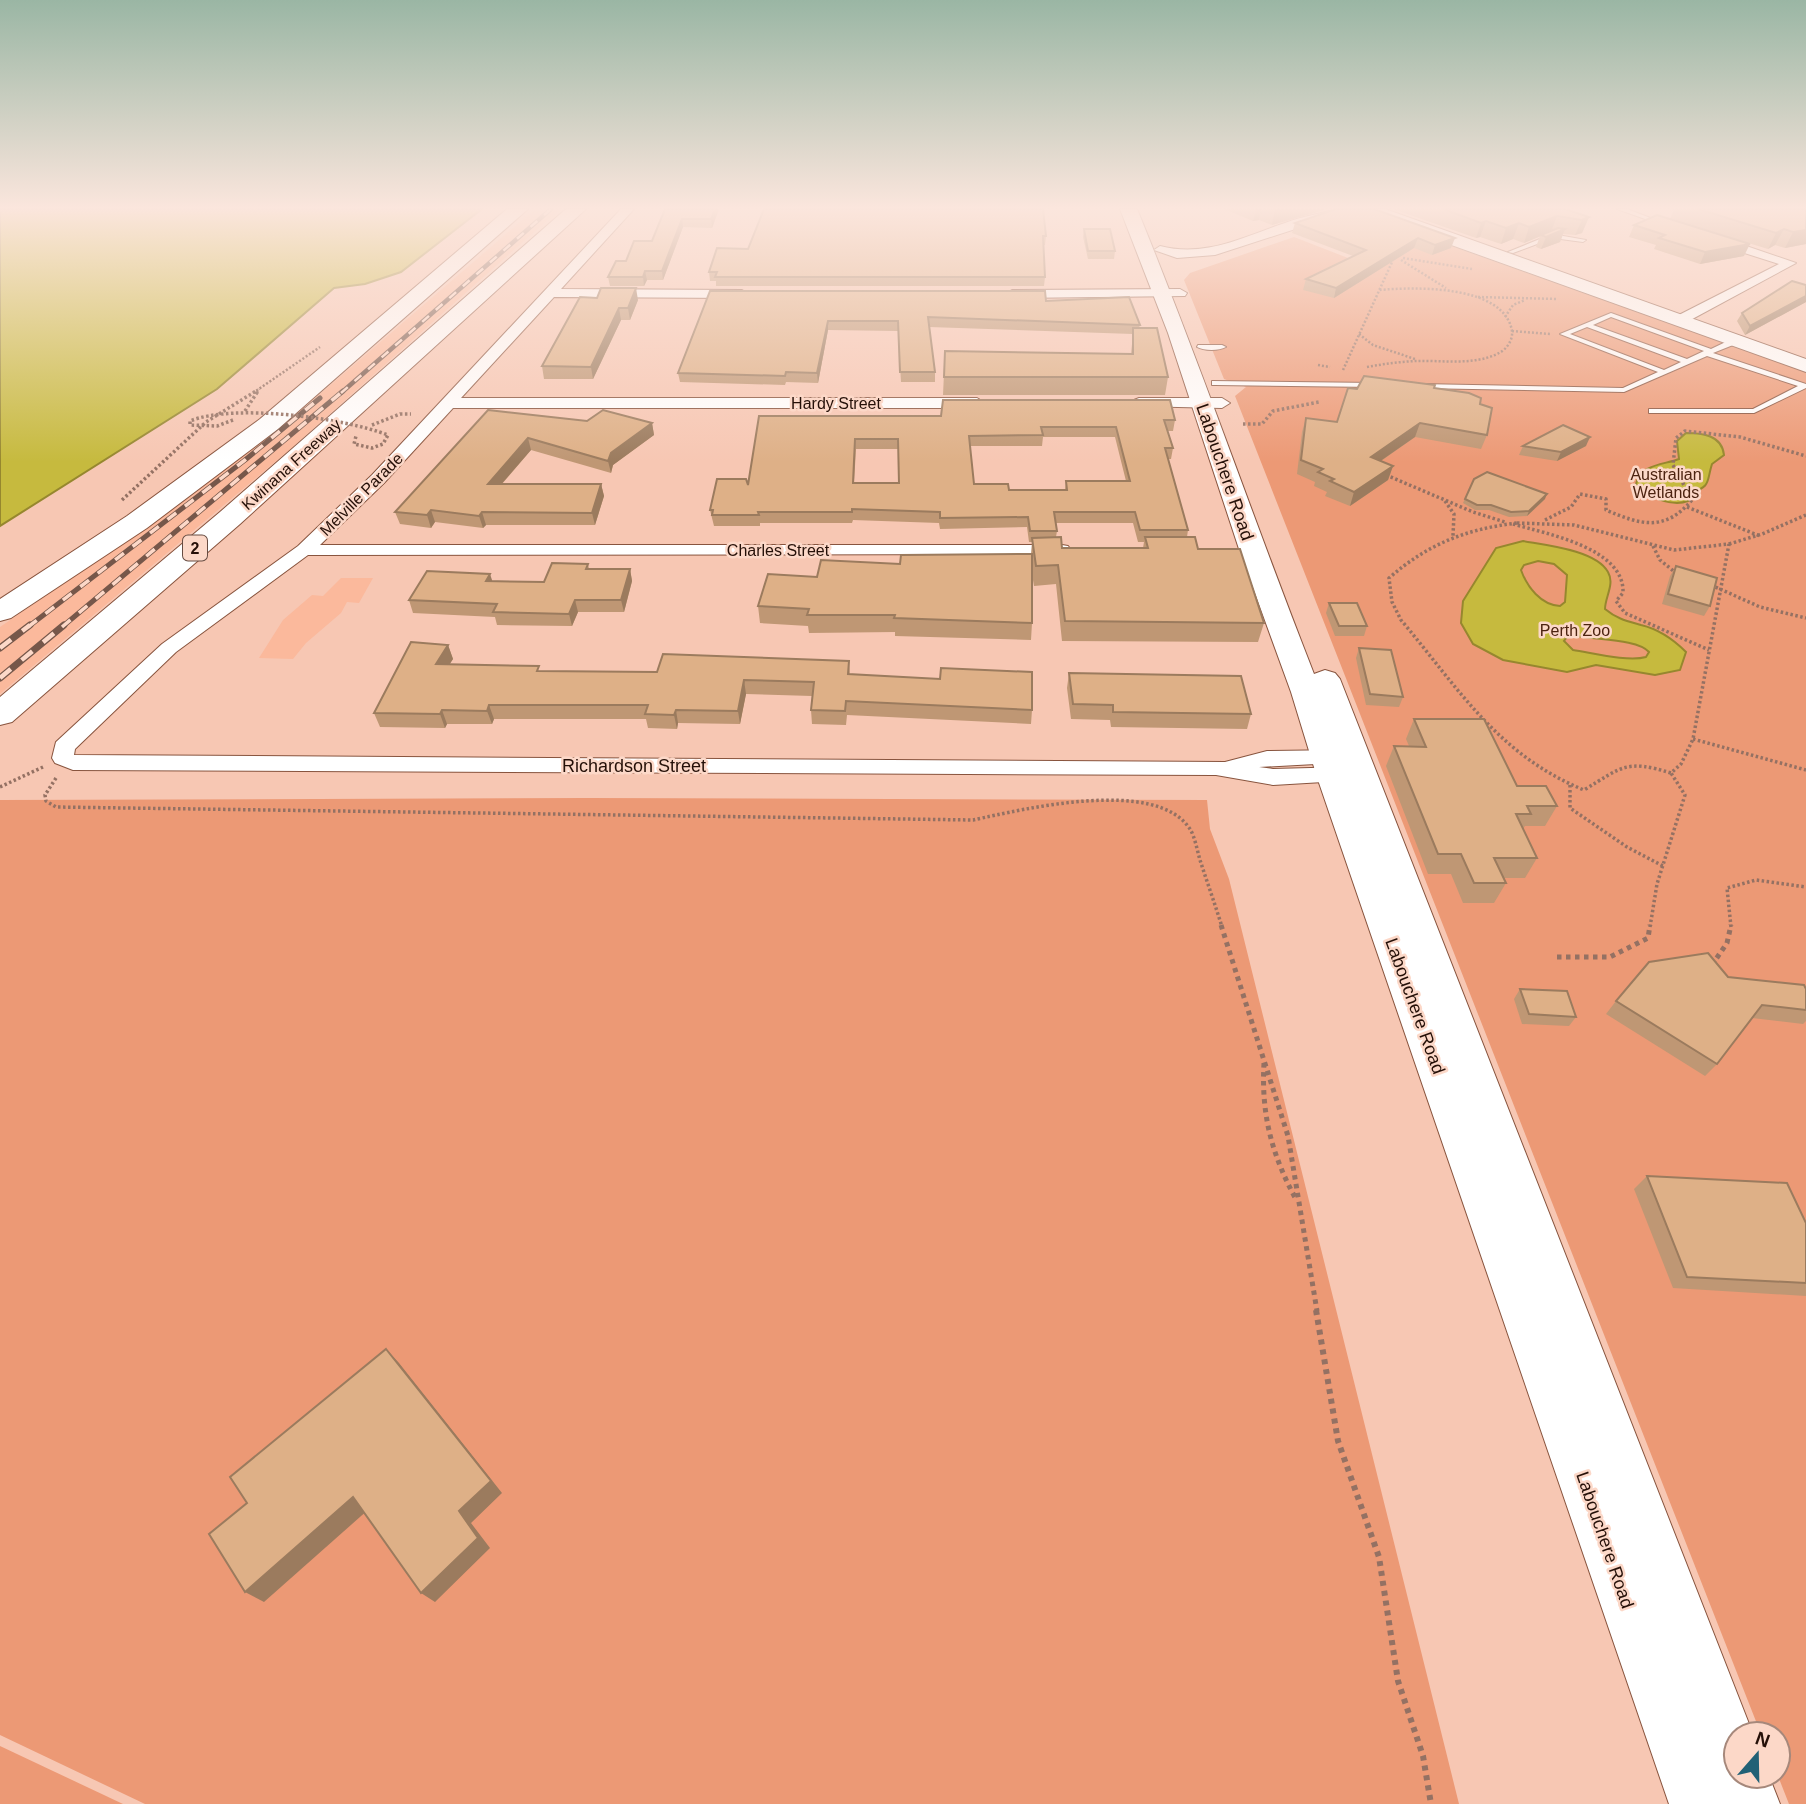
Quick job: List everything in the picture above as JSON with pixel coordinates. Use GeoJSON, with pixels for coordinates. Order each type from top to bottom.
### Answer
{"type":"FeatureCollection","features":[{"type":"Feature","properties":{"kind":"highway"},"geometry":{"type":"LineString","coordinates":[[0,612],[137,522],[268,424],[421,293]]}},
{"type":"Feature","properties":{"kind":"highway","name":"Kwinana Freeway"},"geometry":{"type":"LineString","coordinates":[[0,714],[209,536],[483,293]]}},
{"type":"Feature","properties":{"kind":"main road","name":"Labouchere Road"},"geometry":{"type":"LineString","coordinates":[[1173,293],[1213,396],[1241,454]]}},
{"type":"Feature","properties":{"kind":"main road","name":"Labouchere Road"},"geometry":{"type":"LineString","coordinates":[[1179,293],[1212,347],[1213,396],[1254,547],[1343,766],[1722,1729]]}},
{"type":"Feature","properties":{"kind":"main road"},"geometry":{"type":"LineString","coordinates":[[1611,293],[1806,358]]}},
{"type":"Feature","properties":{"kind":"main road"},"geometry":{"type":"LineString","coordinates":[[1618,293],[1735,341],[1805,379]]}},
{"type":"Feature","properties":{"kind":"main road","name":"Labouchere Road"},"geometry":{"type":"LineString","coordinates":[[1343,766],[1698,1804]]}},
{"type":"Feature","properties":{"kind":"street","name":"Melville Parade"},"geometry":{"type":"LineString","coordinates":[[67,756],[169,648],[304,550],[378,480],[550,293]]}},
{"type":"Feature","properties":{"kind":"street"},"geometry":{"type":"LineString","coordinates":[[588,293],[756,294]]}},
{"type":"Feature","properties":{"kind":"street"},"geometry":{"type":"LineString","coordinates":[[993,294],[999,293]]}},
{"type":"Feature","properties":{"kind":"street"},"geometry":{"type":"LineString","coordinates":[[1682,318],[1731,293]]}},
{"type":"Feature","properties":{"kind":"street"},"geometry":{"type":"LineString","coordinates":[[1119,403],[1213,396]]}},
{"type":"Feature","properties":{"kind":"street","name":"Hardy Street"},"geometry":{"type":"LineString","coordinates":[[445,409],[995,403]]}},
{"type":"Feature","properties":{"kind":"street","name":"Charles Street"},"geometry":{"type":"LineString","coordinates":[[304,550],[1082,550]]}},
{"type":"Feature","properties":{"kind":"street","name":"Richardson Street"},"geometry":{"type":"LineString","coordinates":[[67,756],[1216,768],[1273,777],[1343,766]]}},
{"type":"Feature","properties":{"kind":"lane"},"geometry":{"type":"LineString","coordinates":[[1564,334],[1611,315],[1708,352],[1805,379]]}},
{"type":"Feature","properties":{"kind":"lane"},"geometry":{"type":"LineString","coordinates":[[1588,324],[1687,362]]}},
{"type":"Feature","properties":{"kind":"lane"},"geometry":{"type":"LineString","coordinates":[[1564,334],[1664,372]]}},
{"type":"Feature","properties":{"kind":"lane"},"geometry":{"type":"LineString","coordinates":[[1408,386],[1624,390],[1735,341]]}},
{"type":"Feature","properties":{"kind":"lane"},"geometry":{"type":"LineString","coordinates":[[1652,411],[1754,411],[1805,379]]}},
{"type":"Feature","properties":{"kind":"lane"},"geometry":{"type":"LineString","coordinates":[[1213,396],[1381,385]]}},
{"type":"Feature","properties":{"kind":"path"},"geometry":{"type":"LineString","coordinates":[[1353,370],[1342,372],[1378,293]]}},
{"type":"Feature","properties":{"kind":"path"},"geometry":{"type":"LineString","coordinates":[[1364,368],[1422,361],[1454,362],[1480,359],[1502,352],[1511,342],[1513,331],[1505,317],[1494,307],[1461,293]]}},
{"type":"Feature","properties":{"kind":"path"},"geometry":{"type":"LineString","coordinates":[[1474,297],[1569,299]]}},
{"type":"Feature","properties":{"kind":"path"},"geometry":{"type":"LineString","coordinates":[[1505,317],[1513,305],[1529,298]]}},
{"type":"Feature","properties":{"kind":"path"},"geometry":{"type":"LineString","coordinates":[[1513,331],[1564,334]]}},
{"type":"Feature","properties":{"kind":"path"},"geometry":{"type":"LineString","coordinates":[[1359,334],[1373,345],[1422,361]]}},
{"type":"Feature","properties":{"kind":"path"},"geometry":{"type":"LineString","coordinates":[[112,507],[206,422],[291,369],[324,344]]}},
{"type":"Feature","properties":{"kind":"path"},"geometry":{"type":"LineString","coordinates":[[260,389],[247,409],[233,420],[206,428],[190,425],[190,421],[208,412],[241,411],[375,429],[388,435],[383,444],[372,448],[354,444],[356,436],[375,423],[400,414],[445,409]]}},
{"type":"Feature","properties":{"kind":"path"},"geometry":{"type":"LineString","coordinates":[[1543,520],[1569,507],[1578,500],[1580,494],[1606,499],[1606,510],[1637,523],[1650,525],[1673,519],[1687,507],[1693,496],[1681,480],[1673,459],[1673,445],[1681,433],[1695,431],[1740,437],[1806,456]]}},
{"type":"Feature","properties":{"kind":"path"},"geometry":{"type":"LineString","coordinates":[[1383,473],[1445,500],[1586,548],[1614,564],[1624,579],[1623,593],[1616,600],[1625,613],[1709,650]]}},
{"type":"Feature","properties":{"kind":"path"},"geometry":{"type":"LineString","coordinates":[[1445,500],[1454,514],[1453,536]]}},
{"type":"Feature","properties":{"kind":"path"},"geometry":{"type":"LineString","coordinates":[[1687,507],[1761,536]]}},
{"type":"Feature","properties":{"kind":"path"},"geometry":{"type":"LineString","coordinates":[[1557,957],[1610,957],[1648,938],[1657,884],[1685,795],[1671,773],[1640,762],[1623,764],[1584,790],[1550,775],[1488,727],[1401,620],[1392,602],[1389,578],[1403,564],[1453,536],[1509,523],[1543,520],[1583,526],[1682,550],[1729,544],[1761,536],[1806,515]]}},
{"type":"Feature","properties":{"kind":"path"},"geometry":{"type":"LineString","coordinates":[[1671,773],[1681,764],[1693,739],[1729,544]]}},
{"type":"Feature","properties":{"kind":"path"},"geometry":{"type":"LineString","coordinates":[[1653,545],[1660,560],[1680,576]]}},
{"type":"Feature","properties":{"kind":"path"},"geometry":{"type":"LineString","coordinates":[[1701,582],[1722,588],[1741,600],[1760,607],[1806,618]]}},
{"type":"Feature","properties":{"kind":"path"},"geometry":{"type":"LineString","coordinates":[[1693,739],[1806,769]]}},
{"type":"Feature","properties":{"kind":"path"},"geometry":{"type":"LineString","coordinates":[[0,787],[67,756]]}},
{"type":"Feature","properties":{"kind":"path"},"geometry":{"type":"LineString","coordinates":[[67,756],[47,789],[46,801],[56,807],[973,820],[1030,807],[1091,802],[1132,803],[1165,809],[1191,830],[1288,1136],[1338,1441],[1379,1557],[1398,1681],[1423,1756],[1431,1804]]}},
{"type":"Feature","properties":{"kind":"path"},"geometry":{"type":"LineString","coordinates":[[1570,785],[1570,808],[1625,848],[1663,866]]}},
{"type":"Feature","properties":{"kind":"path"},"geometry":{"type":"LineString","coordinates":[[1717,974],[1714,962],[1727,946],[1731,923],[1724,900],[1727,888],[1756,880],[1806,887]]}},
{"type":"Feature","properties":{"kind":"path"},"geometry":{"type":"LineString","coordinates":[[1265,1059],[1261,1098],[1267,1131],[1278,1170],[1300,1204]]}},
{"type":"Feature","properties":{"kind":"shaded area"},"geometry":{"type":"Polygon","coordinates":[[[0,293],[328,293],[217,389],[0,526],[0,293]]]}},
{"type":"Feature","properties":{"kind":"shaded area"},"geometry":{"type":"Polygon","coordinates":[[[437,293],[465,293],[288,451],[0,694],[0,627],[180,504],[277,431],[437,293]]]}},
{"type":"Feature","properties":{"kind":"shaded area"},"geometry":{"type":"Polygon","coordinates":[[[1686,433],[1710,436],[1722,448],[1724,455],[1712,464],[1707,483],[1690,494],[1688,501],[1682,503],[1660,500],[1640,489],[1636,484],[1643,472],[1653,466],[1679,459],[1677,441],[1686,433]]]}},
{"type":"Feature","properties":{"kind":"shaded area"},"geometry":{"type":"Polygon","coordinates":[[[1523,541],[1569,550],[1593,558],[1610,577],[1605,609],[1622,619],[1654,629],[1676,643],[1686,652],[1680,670],[1655,675],[1596,665],[1567,672],[1503,660],[1473,644],[1461,623],[1463,601],[1496,548],[1523,541]],[[1538,561],[1524,565],[1521,570],[1531,589],[1541,599],[1560,606],[1565,602],[1567,575],[1554,564],[1538,561]],[[1567,637],[1564,641],[1573,650],[1630,658],[1646,657],[1649,652],[1626,642],[1567,637]]]}},
{"type":"Feature","properties":{"kind":"shaded area"},"geometry":{"type":"Polygon","coordinates":[[[341,578],[373,578],[359,603],[347,602],[341,613],[306,643],[293,659],[259,658],[283,620],[312,595],[323,596],[341,578]]]}},
{"type":"Feature","properties":{"kind":"green space","name":"Perth Zoo"},"geometry":{"type":"Polygon","coordinates":[[[1189,293],[1584,293],[1806,372],[1806,1804],[1789,1804],[1784,1790],[1792,1790],[1792,1720],[1755,1720],[1235,396],[1246,387],[1224,379],[1189,293]]]}},
{"type":"Feature","properties":{"kind":"green space"},"geometry":{"type":"Polygon","coordinates":[[[0,800],[1207,800],[1210,829],[1229,879],[1459,1804],[145,1804],[0,1735],[0,800]]]}},
{"type":"Feature","properties":{"kind":"green space"},"geometry":{"type":"Polygon","coordinates":[[[0,1746],[123,1804],[0,1804],[0,1746]]]}},
{"type":"Feature","properties":{"kind":"building"},"geometry":{"type":"Polygon","coordinates":[[[599,293],[634,293],[628,308],[619,308],[591,367],[542,366],[580,297],[597,298],[599,293]]]}},
{"type":"Feature","properties":{"kind":"building"},"geometry":{"type":"Polygon","coordinates":[[[709,293],[1045,293],[1046,301],[1129,297],[1140,325],[928,317],[935,372],[900,372],[898,321],[828,321],[817,373],[786,372],[785,376],[678,373],[709,293]]]}},
{"type":"Feature","properties":{"kind":"building"},"geometry":{"type":"Polygon","coordinates":[[[1773,293],[1806,293],[1806,296],[1750,326],[1742,313],[1773,293]]]}},
{"type":"Feature","properties":{"kind":"building"},"geometry":{"type":"Polygon","coordinates":[[[1133,328],[1157,328],[1168,377],[944,377],[945,351],[1133,354],[1133,328]]]}},
{"type":"Feature","properties":{"kind":"building"},"geometry":{"type":"Polygon","coordinates":[[[1364,376],[1435,385],[1434,388],[1469,393],[1481,398],[1480,404],[1492,408],[1487,435],[1420,423],[1371,457],[1393,466],[1354,492],[1330,481],[1334,479],[1318,472],[1323,469],[1301,460],[1306,418],[1337,422],[1348,388],[1357,389],[1364,376]]]}},
{"type":"Feature","properties":{"kind":"building"},"geometry":{"type":"Polygon","coordinates":[[[943,400],[1170,400],[1175,420],[1164,420],[1173,448],[1165,448],[1188,530],[1140,530],[1135,512],[1054,512],[1057,531],[1030,531],[1028,517],[940,518],[940,512],[852,509],[852,512],[712,515],[713,510],[710,510],[717,479],[746,479],[748,485],[759,416],[941,416],[943,400]],[[1041,427],[1043,435],[969,436],[974,484],[1008,484],[1009,490],[1067,490],[1066,481],[1130,481],[1116,427],[1041,427]],[[855,439],[853,483],[899,483],[898,439],[855,439]]]}},
{"type":"Feature","properties":{"kind":"building"},"geometry":{"type":"Polygon","coordinates":[[[488,410],[587,421],[603,410],[652,423],[611,453],[608,461],[528,438],[488,484],[601,484],[592,513],[482,512],[479,516],[431,510],[427,515],[395,512],[488,410]]]}},
{"type":"Feature","properties":{"kind":"building"},"geometry":{"type":"Polygon","coordinates":[[[1563,425],[1590,437],[1561,452],[1523,446],[1563,425]]]}},
{"type":"Feature","properties":{"kind":"building"},"geometry":{"type":"Polygon","coordinates":[[[1487,472],[1547,494],[1529,511],[1511,512],[1491,505],[1477,505],[1465,499],[1474,479],[1487,472]]]}},
{"type":"Feature","properties":{"kind":"building"},"geometry":{"type":"Polygon","coordinates":[[[1061,537],[1062,548],[1148,548],[1145,537],[1195,537],[1198,549],[1240,549],[1264,623],[1065,621],[1058,565],[1036,566],[1032,538],[1061,537]]]}},
{"type":"Feature","properties":{"kind":"building"},"geometry":{"type":"Polygon","coordinates":[[[1032,554],[1032,623],[894,618],[895,615],[807,615],[809,609],[758,606],[768,574],[817,577],[821,560],[900,564],[901,555],[1032,554]]]}},
{"type":"Feature","properties":{"kind":"building"},"geometry":{"type":"Polygon","coordinates":[[[552,563],[588,564],[586,569],[630,569],[621,600],[575,600],[569,614],[493,612],[497,604],[409,600],[427,571],[490,574],[486,581],[544,582],[552,563]]]}},
{"type":"Feature","properties":{"kind":"building"},"geometry":{"type":"Polygon","coordinates":[[[1676,566],[1717,578],[1710,606],[1668,594],[1676,566]]]}},
{"type":"Feature","properties":{"kind":"building"},"geometry":{"type":"Polygon","coordinates":[[[1329,603],[1357,603],[1367,626],[1339,626],[1329,603]]]}},
{"type":"Feature","properties":{"kind":"building"},"geometry":{"type":"Polygon","coordinates":[[[411,642],[448,645],[436,664],[539,666],[537,671],[657,672],[663,654],[849,661],[848,674],[940,679],[941,668],[1032,672],[1032,710],[846,701],[845,711],[811,710],[814,682],[744,680],[738,711],[676,710],[674,715],[645,714],[648,705],[489,705],[487,711],[442,710],[440,714],[374,713],[411,642]]]}},
{"type":"Feature","properties":{"kind":"building"},"geometry":{"type":"Polygon","coordinates":[[[1359,648],[1391,650],[1403,697],[1370,694],[1359,648]]]}},
{"type":"Feature","properties":{"kind":"building"},"geometry":{"type":"Polygon","coordinates":[[[1069,673],[1241,676],[1251,714],[1113,712],[1113,705],[1073,704],[1069,673]]]}},
{"type":"Feature","properties":{"kind":"building"},"geometry":{"type":"Polygon","coordinates":[[[1414,719],[1484,719],[1517,786],[1546,786],[1557,806],[1527,806],[1531,814],[1516,814],[1537,858],[1494,858],[1506,883],[1474,883],[1461,854],[1438,854],[1394,746],[1426,747],[1414,719]]]}},
{"type":"Feature","properties":{"kind":"building"},"geometry":{"type":"Polygon","coordinates":[[[1708,953],[1728,977],[1804,985],[1806,1010],[1762,1005],[1717,1064],[1616,1001],[1649,962],[1708,953]]]}},
{"type":"Feature","properties":{"kind":"building"},"geometry":{"type":"Polygon","coordinates":[[[1520,989],[1567,991],[1576,1017],[1529,1014],[1520,989]]]}},
{"type":"Feature","properties":{"kind":"building"},"geometry":{"type":"Polygon","coordinates":[[[1647,1176],[1787,1183],[1806,1223],[1806,1283],[1687,1277],[1647,1176]]]}},
{"type":"Feature","properties":{"kind":"building"},"geometry":{"type":"Polygon","coordinates":[[[386,1349],[491,1481],[459,1511],[478,1538],[421,1593],[353,1497],[245,1592],[209,1534],[247,1503],[230,1477],[386,1349]]]}},
{"type":"Feature","properties":{"kind":"railway"},"geometry":{"type":"LineString","coordinates":[[341,393],[455,293]]}},
{"type":"Feature","properties":{"kind":"railway"},"geometry":{"type":"LineString","coordinates":[[62,627],[343,391]]}},
{"type":"Feature","properties":{"kind":"railway"},"geometry":{"type":"LineString","coordinates":[[28,627],[245,460],[320,398]]}},
{"type":"Feature","properties":{"kind":"railway"},"geometry":{"type":"LineString","coordinates":[[0,648],[30,625]]}},
{"type":"Feature","properties":{"kind":"railway"},"geometry":{"type":"LineString","coordinates":[[0,678],[64,625]]}},
{"type":"Feature","properties":{"kind":"park label","name":"Australian Wetlands"},"geometry":{"type":"Point","coordinates":[1666,483]}}]}
